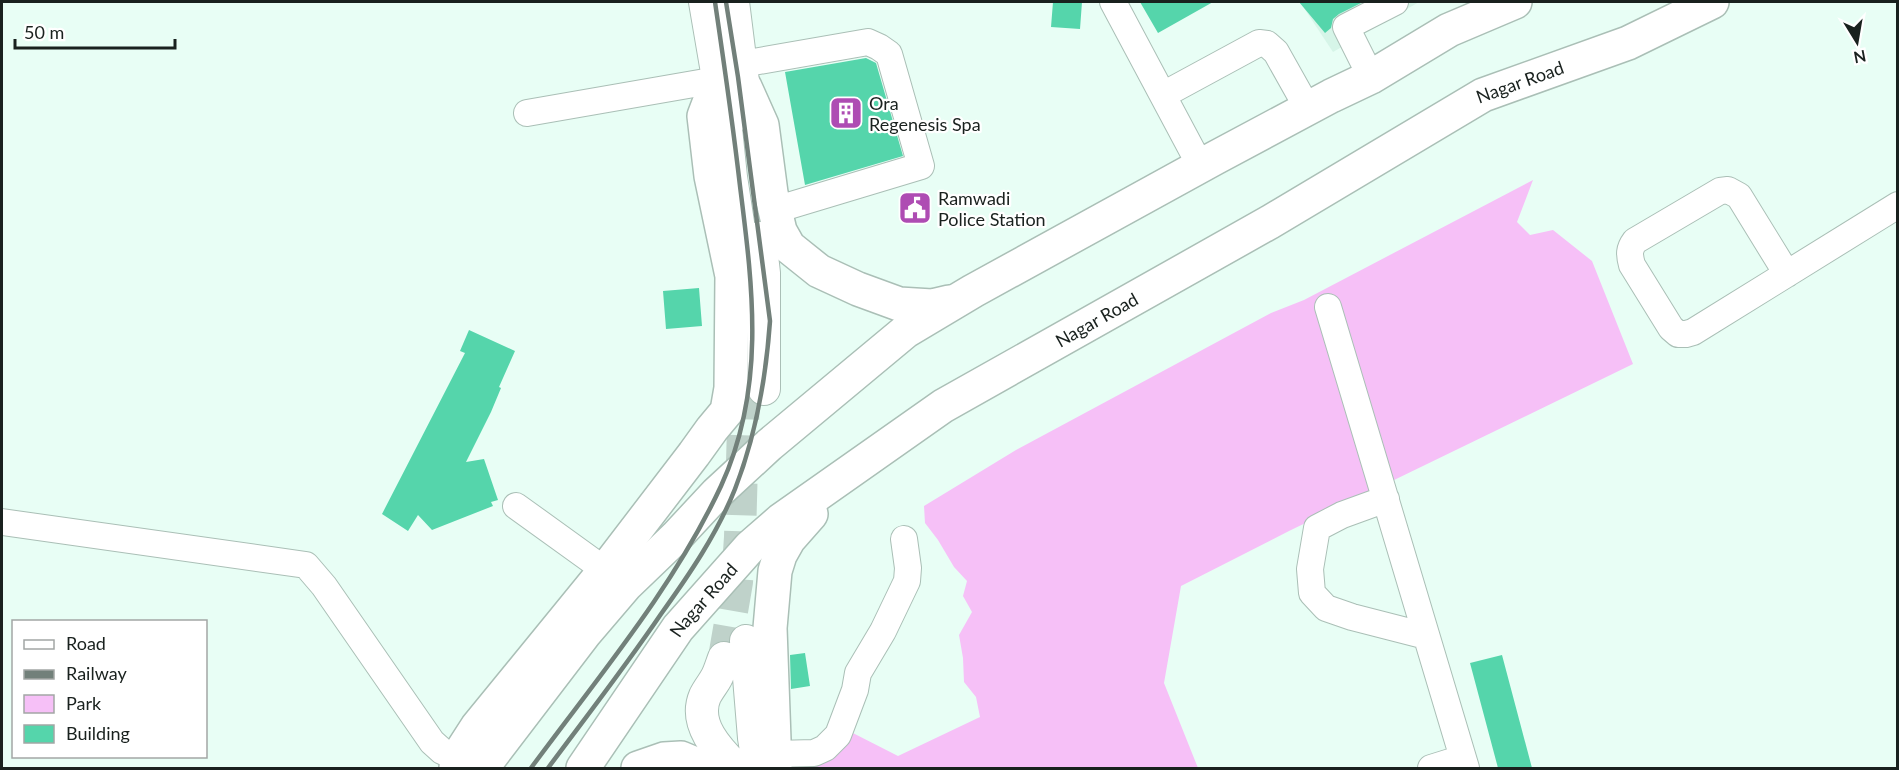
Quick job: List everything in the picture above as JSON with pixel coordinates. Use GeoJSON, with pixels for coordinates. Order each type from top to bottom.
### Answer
{"type":"FeatureCollection","features":[{"type":"Feature","properties":{"kind":"highway"},"geometry":{"type":"LineString","coordinates":[[616,577],[676,537],[717,493],[769,445],[906,331],[1201,166],[1371,77],[1449,30],[1515,2]]}},
{"type":"Feature","properties":{"kind":"highway","name":"Nagar Road"},"geometry":{"type":"LineString","coordinates":[[583,768],[678,628],[742,555],[781,520],[943,406],[1270,222],[1483,96],[1628,43],[1712,2]]}},
{"type":"Feature","properties":{"kind":"highway"},"geometry":{"type":"LineString","coordinates":[[465,765],[477,726],[616,577],[694,454],[727,411],[731,388],[732,276],[711,176],[704,116],[737,77],[762,125],[771,193],[780,231],[789,247],[819,271],[899,304],[933,306],[958,300]]}},
{"type":"Feature","properties":{"kind":"highway"},"geometry":{"type":"LineString","coordinates":[[770,764],[770,628],[775,571],[780,555],[789,539],[848,473]]}},
{"type":"Feature","properties":{"kind":"highway"},"geometry":{"type":"LineString","coordinates":[[638,768],[664,759],[681,758],[705,768]]}},
{"type":"Feature","properties":{"kind":"main road"},"geometry":{"type":"LineString","coordinates":[[705,2],[737,77]]}},
{"type":"Feature","properties":{"kind":"main road"},"geometry":{"type":"LineString","coordinates":[[734,2],[743,256],[748,281],[754,389]]}},
{"type":"Feature","properties":{"kind":"main road"},"geometry":{"type":"LineString","coordinates":[[736,768],[709,736],[703,722],[702,706],[705,696],[735,650],[754,738],[770,764]]}},
{"type":"Feature","properties":{"kind":"street"},"geometry":{"type":"LineString","coordinates":[[1113,2],[1201,166]]}},
{"type":"Feature","properties":{"kind":"street"},"geometry":{"type":"LineString","coordinates":[[1371,77],[1346,27],[1395,2]]}},
{"type":"Feature","properties":{"kind":"street"},"geometry":{"type":"LineString","coordinates":[[527,113],[737,77],[868,42],[879,47],[889,54],[921,166],[775,210]]}},
{"type":"Feature","properties":{"kind":"street"},"geometry":{"type":"LineString","coordinates":[[1163,95],[1259,43],[1268,44],[1276,52],[1308,109]]}},
{"type":"Feature","properties":{"kind":"street"},"geometry":{"type":"LineString","coordinates":[[1787,274],[1739,196],[1728,190],[1720,191],[1635,241],[1630,248],[1629,256],[1632,264],[1671,328],[1678,334],[1686,334],[1693,332],[1787,274],[1898,205]]}},
{"type":"Feature","properties":{"kind":"street"},"geometry":{"type":"LineString","coordinates":[[1328,307],[1464,763],[1431,768]]}},
{"type":"Feature","properties":{"kind":"street"},"geometry":{"type":"LineString","coordinates":[[1386,500],[1342,515],[1317,528],[1310,569],[1312,593],[1326,608],[1426,636]]}},
{"type":"Feature","properties":{"kind":"street"},"geometry":{"type":"LineString","coordinates":[[516,506],[616,577]]}},
{"type":"Feature","properties":{"kind":"street"},"geometry":{"type":"LineString","coordinates":[[2,522],[306,565],[324,586],[432,742],[465,765]]}},
{"type":"Feature","properties":{"kind":"street"},"geometry":{"type":"LineString","coordinates":[[770,764],[814,753],[838,735],[855,690],[858,673],[883,631],[907,581],[908,568],[904,539]]}},
{"type":"Feature","properties":{"kind":"shaded area"},"geometry":{"type":"Polygon","coordinates":[[[1300,2],[1419,2],[1333,52],[1300,2]]]}},
{"type":"Feature","properties":{"kind":"green space"},"geometry":{"type":"Polygon","coordinates":[[[1533,180],[1517,222],[1530,235],[1553,230],[1592,261],[1633,364],[1181,586],[1164,683],[1198,768],[803,768],[847,730],[898,756],[980,717],[976,697],[964,682],[959,635],[972,612],[963,596],[967,581],[954,567],[925,523],[924,506],[1016,450],[1271,313],[1304,300],[1533,180]]]}},
{"type":"Feature","properties":{"kind":"building"},"geometry":{"type":"Polygon","coordinates":[[[1053,2],[1082,2],[1080,29],[1051,27],[1053,2]]]}},
{"type":"Feature","properties":{"kind":"building"},"geometry":{"type":"Polygon","coordinates":[[[1140,2],[1213,2],[1158,33],[1140,2]]]}},
{"type":"Feature","properties":{"kind":"building"},"geometry":{"type":"Polygon","coordinates":[[[1299,2],[1363,2],[1339,14],[1333,19],[1331,28],[1325,33],[1299,2]]]}},
{"type":"Feature","properties":{"kind":"building","name":"Ora Regenesis Spa"},"geometry":{"type":"Polygon","coordinates":[[[866,58],[876,63],[903,156],[805,185],[785,72],[866,58]]]}},
{"type":"Feature","properties":{"kind":"building"},"geometry":{"type":"Polygon","coordinates":[[[699,288],[702,326],[666,329],[663,291],[699,288]]]}},
{"type":"Feature","properties":{"kind":"building"},"geometry":{"type":"Polygon","coordinates":[[[469,330],[515,351],[491,412],[466,462],[484,459],[498,500],[491,502],[493,506],[432,530],[418,515],[408,531],[382,514],[465,353],[460,351],[469,330]]]}},
{"type":"Feature","properties":{"kind":"building"},"geometry":{"type":"Polygon","coordinates":[[[805,653],[810,686],[791,689],[790,655],[805,653]]]}},
{"type":"Feature","properties":{"kind":"building"},"geometry":{"type":"Polygon","coordinates":[[[1502,655],[1532,768],[1498,768],[1470,663],[1502,655]]]}},
{"type":"Feature","properties":{"kind":"tunnel"},"geometry":{"type":"LineString","coordinates":[[724,658],[737,582],[744,389]]}},
{"type":"Feature","properties":{"kind":"railway"},"geometry":{"type":"LineString","coordinates":[[531,768],[633,632],[680,561],[721,486],[735,449],[745,412],[750,375],[752,300],[734,140],[715,2]]}},
{"type":"Feature","properties":{"kind":"railway"},"geometry":{"type":"LineString","coordinates":[[548,768],[634,653],[702,554],[735,489],[754,427],[763,385],[770,321],[726,2]]}},
{"type":"Feature","properties":{"kind":"place","name":"Ora Regenesis Spa"},"geometry":{"type":"Point","coordinates":[846,113]}},
{"type":"Feature","properties":{"kind":"place","name":"Ramwadi Police Station"},"geometry":{"type":"Point","coordinates":[915,208]}}]}
